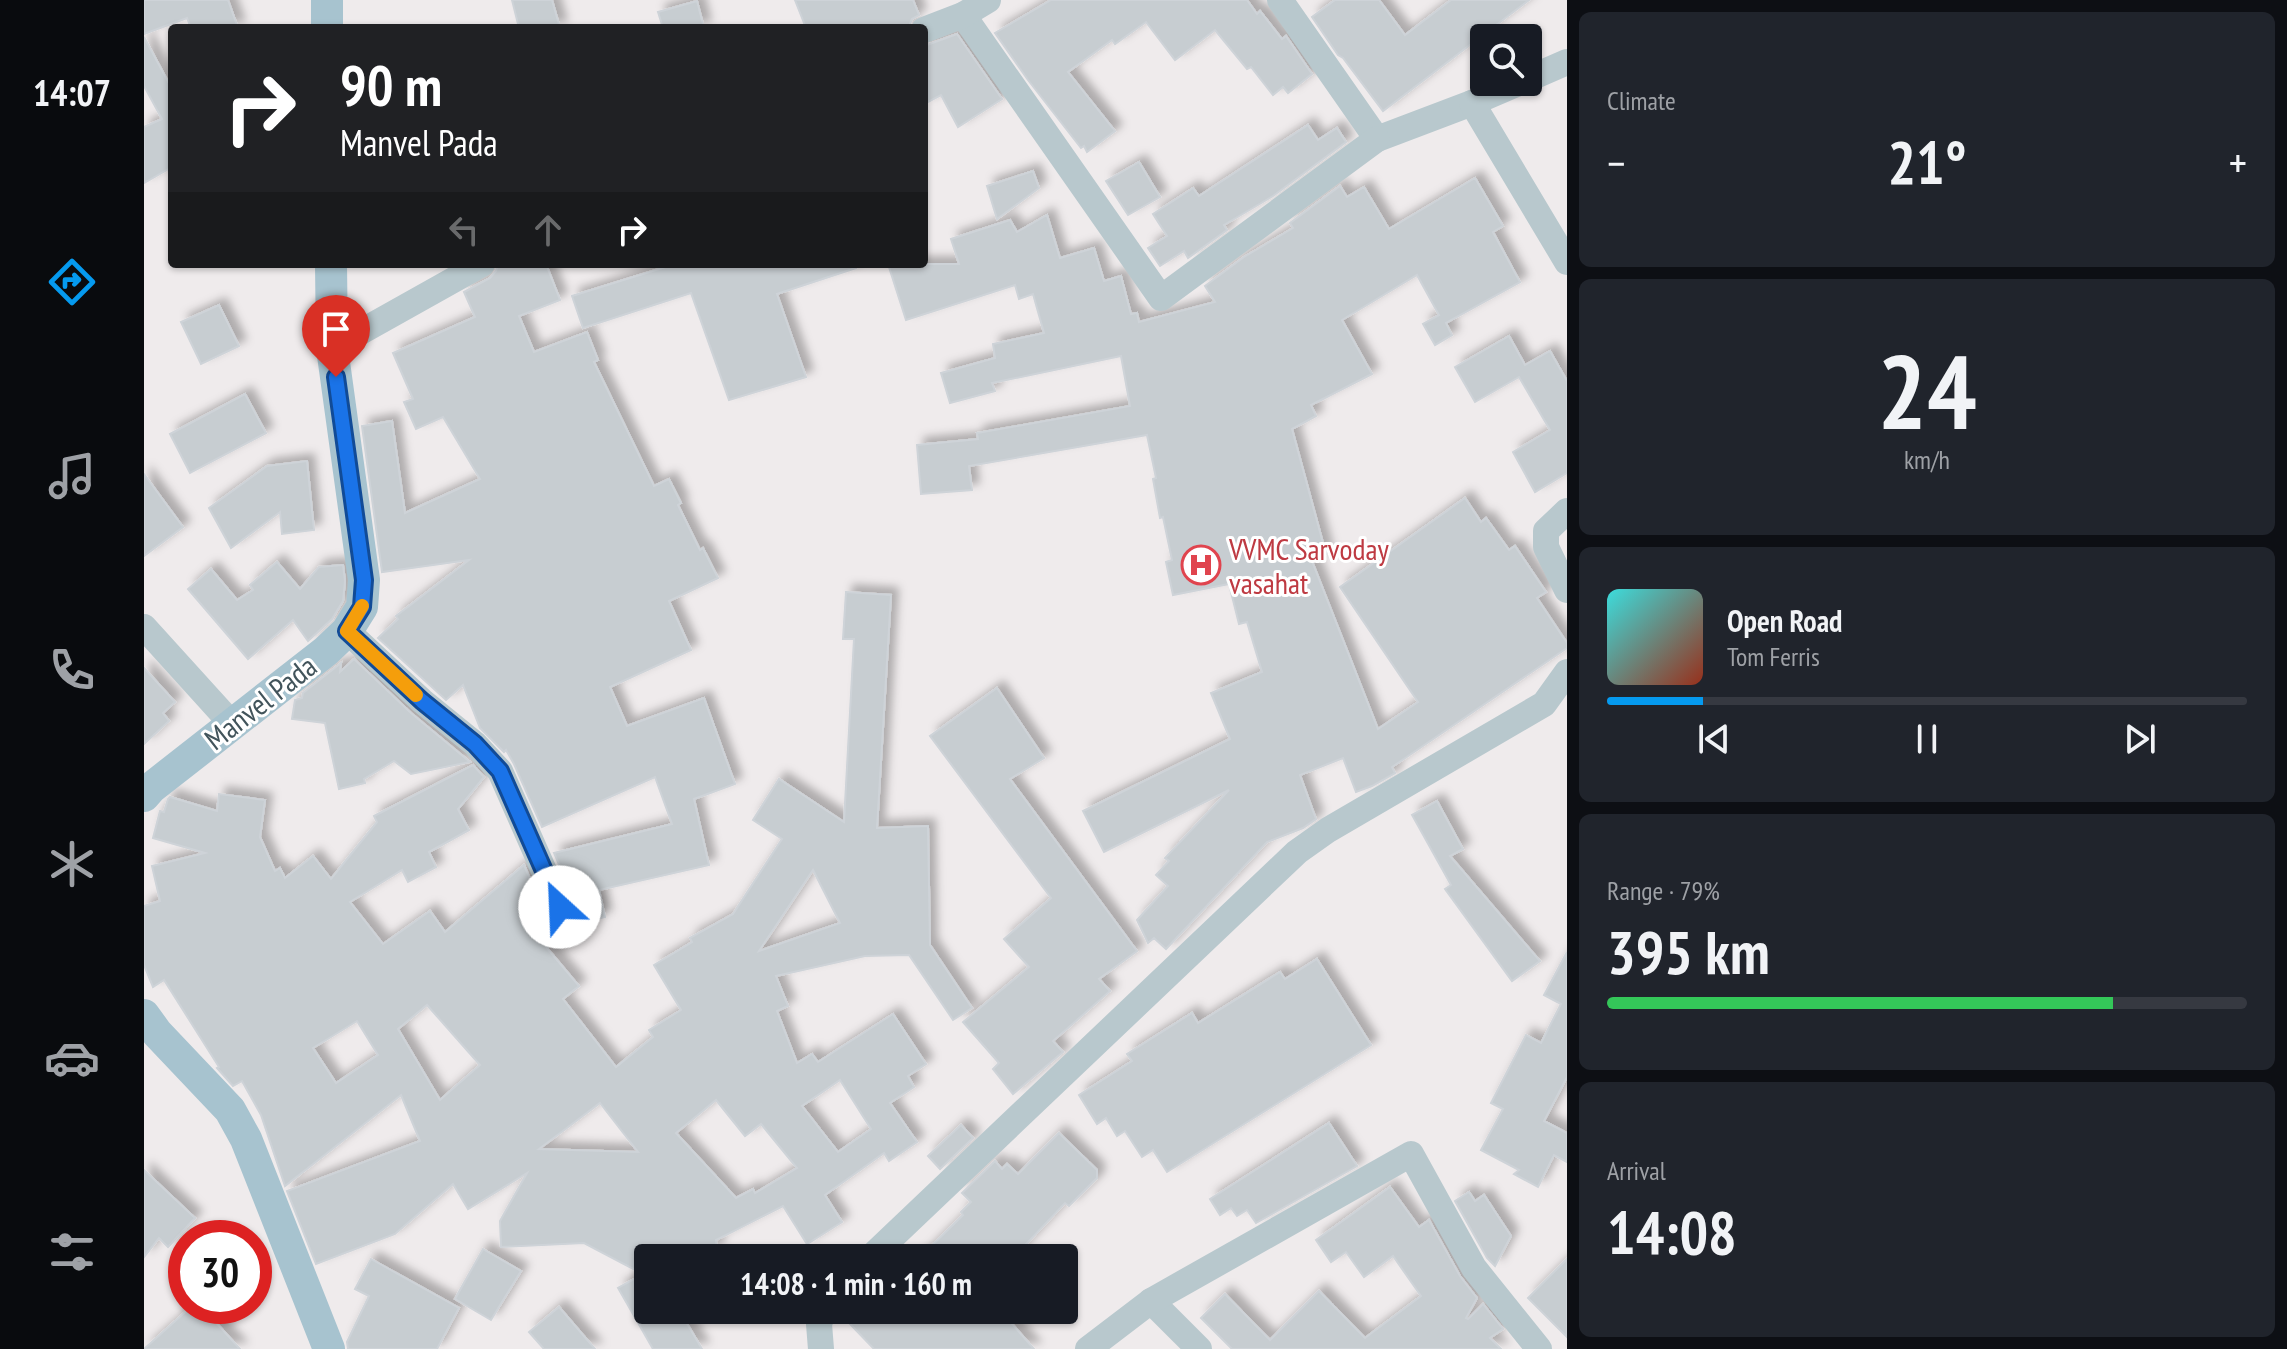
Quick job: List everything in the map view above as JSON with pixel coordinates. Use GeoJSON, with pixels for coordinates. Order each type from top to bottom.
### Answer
{"type":"FeatureCollection","features":[{"type":"Feature","properties":{"kind":"main road"},"geometry":{"type":"LineString","coordinates":[[327,0],[327,24]]}},
{"type":"Feature","properties":{"kind":"main road","name":"Manvel Pada"},"geometry":{"type":"LineString","coordinates":[[144,796],[326,651],[347,631],[362,607],[364,580],[332,348],[331,268]]}},
{"type":"Feature","properties":{"kind":"main road"},"geometry":{"type":"LineString","coordinates":[[144,1016],[230,1110],[241,1129],[329,1349]]}},
{"type":"Feature","properties":{"kind":"street"},"geometry":{"type":"LineString","coordinates":[[928,28],[963,15],[988,0]]}},
{"type":"Feature","properties":{"kind":"street"},"geometry":{"type":"LineString","coordinates":[[1280,0],[1377,139]]}},
{"type":"Feature","properties":{"kind":"street"},"geometry":{"type":"LineString","coordinates":[[963,15],[1161,298],[1377,139],[1488,96]]}},
{"type":"Feature","properties":{"kind":"street"},"geometry":{"type":"LineString","coordinates":[[1542,73],[1567,62]]}},
{"type":"Feature","properties":{"kind":"street"},"geometry":{"type":"LineString","coordinates":[[1472,103],[1567,262]]}},
{"type":"Feature","properties":{"kind":"street"},"geometry":{"type":"LineString","coordinates":[[332,348],[475,268]]}},
{"type":"Feature","properties":{"kind":"street"},"geometry":{"type":"LineString","coordinates":[[1567,511],[1546,531],[1546,547],[1567,590]]}},
{"type":"Feature","properties":{"kind":"street"},"geometry":{"type":"LineString","coordinates":[[144,627],[232,724]]}},
{"type":"Feature","properties":{"kind":"street"},"geometry":{"type":"LineString","coordinates":[[347,631],[422,701],[475,744],[500,771],[553,892],[572,925]]}},
{"type":"Feature","properties":{"kind":"street"},"geometry":{"type":"LineString","coordinates":[[885,1244],[1297,852],[1328,830],[1544,704],[1567,672]]}},
{"type":"Feature","properties":{"kind":"street"},"geometry":{"type":"LineString","coordinates":[[1088,1349],[1151,1301],[1411,1154],[1474,1268],[1539,1349]]}},
{"type":"Feature","properties":{"kind":"street"},"geometry":{"type":"LineString","coordinates":[[1151,1301],[1199,1349]]}},
{"type":"Feature","properties":{"kind":"street"},"geometry":{"type":"LineString","coordinates":[[819,1324],[821,1349]]}},
{"type":"Feature","properties":{"kind":"building"},"geometry":{"type":"Polygon","coordinates":[[[144,0],[228,0],[237,24],[189,24],[187,18],[144,34],[144,0]]]}},
{"type":"Feature","properties":{"kind":"building"},"geometry":{"type":"Polygon","coordinates":[[[512,0],[552,0],[559,24],[518,24],[512,0]]]}},
{"type":"Feature","properties":{"kind":"building"},"geometry":{"type":"Polygon","coordinates":[[[795,0],[913,0],[919,15],[910,24],[804,24],[795,0]]]}},
{"type":"Feature","properties":{"kind":"building"},"geometry":{"type":"Polygon","coordinates":[[[1051,0],[1247,0],[1282,39],[1286,36],[1312,74],[1288,93],[1283,87],[1273,95],[1215,30],[1175,60],[1146,22],[1115,44],[1112,40],[1068,72],[1115,131],[1087,152],[1028,80],[995,33],[1051,0]]]}},
{"type":"Feature","properties":{"kind":"building"},"geometry":{"type":"Polygon","coordinates":[[[1335,0],[1379,0],[1405,35],[1451,0],[1529,0],[1497,24],[1470,24],[1470,45],[1383,111],[1312,17],[1335,0]]]}},
{"type":"Feature","properties":{"kind":"building"},"geometry":{"type":"Polygon","coordinates":[[[697,1],[703,24],[662,24],[658,12],[697,1]]]}},
{"type":"Feature","properties":{"kind":"building"},"geometry":{"type":"Polygon","coordinates":[[[957,34],[1002,99],[958,127],[941,95],[928,102],[928,45],[957,34]]]}},
{"type":"Feature","properties":{"kind":"building"},"geometry":{"type":"Polygon","coordinates":[[[144,37],[168,82],[168,169],[144,183],[144,127],[162,119],[144,86],[144,37]]]}},
{"type":"Feature","properties":{"kind":"building"},"geometry":{"type":"Polygon","coordinates":[[[1308,125],[1318,140],[1337,128],[1346,142],[1273,196],[1224,225],[1227,230],[1188,258],[1184,251],[1160,266],[1148,248],[1167,236],[1153,214],[1193,188],[1199,196],[1308,125]]]}},
{"type":"Feature","properties":{"kind":"building"},"geometry":{"type":"Polygon","coordinates":[[[1139,162],[1160,197],[1128,215],[1106,181],[1139,162]]]}},
{"type":"Feature","properties":{"kind":"building"},"geometry":{"type":"Polygon","coordinates":[[[1033,171],[1039,188],[997,219],[987,186],[1033,171]]]}},
{"type":"Feature","properties":{"kind":"building"},"geometry":{"type":"Polygon","coordinates":[[[1475,178],[1503,226],[1493,232],[1520,282],[1446,323],[1452,335],[1435,345],[1423,324],[1439,315],[1417,275],[1342,320],[1372,374],[1311,405],[1316,416],[1292,429],[1326,554],[1312,561],[1378,729],[1418,702],[1340,587],[1465,498],[1481,522],[1486,518],[1509,550],[1515,546],[1546,592],[1537,598],[1567,643],[1567,648],[1392,767],[1395,773],[1372,786],[1356,792],[1343,758],[1300,775],[1316,819],[1303,828],[1267,842],[1166,949],[1154,938],[1148,943],[1137,920],[1168,886],[1156,875],[1169,861],[1165,858],[1229,790],[1104,852],[1083,811],[1230,739],[1211,693],[1262,672],[1247,622],[1239,624],[1229,584],[1173,595],[1166,562],[1172,560],[1163,517],[1160,518],[1147,435],[969,466],[972,490],[921,494],[917,445],[978,439],[977,433],[1130,406],[1121,356],[992,383],[995,391],[950,403],[941,373],[995,358],[993,344],[1044,333],[1033,294],[1019,299],[1015,285],[906,320],[889,268],[959,264],[951,239],[1010,220],[1017,232],[1047,215],[1060,258],[1094,248],[1104,281],[1121,276],[1131,314],[1137,313],[1139,322],[1215,302],[1205,286],[1244,257],[1293,228],[1290,223],[1340,186],[1347,197],[1364,187],[1389,229],[1475,178]]]}},
{"type":"Feature","properties":{"kind":"building"},"geometry":{"type":"Polygon","coordinates":[[[497,268],[548,268],[560,300],[519,316],[534,352],[587,332],[598,360],[594,362],[654,486],[669,479],[700,550],[703,548],[718,578],[669,601],[691,650],[610,687],[627,726],[704,698],[735,784],[694,799],[709,865],[599,890],[605,917],[587,921],[554,853],[672,824],[655,777],[542,827],[514,764],[506,750],[504,752],[480,728],[463,685],[446,700],[378,638],[398,619],[396,616],[469,560],[382,572],[362,426],[392,421],[405,513],[480,479],[443,417],[416,429],[404,402],[413,399],[393,353],[475,317],[464,292],[490,278],[497,268]]]}},
{"type":"Feature","properties":{"kind":"building"},"geometry":{"type":"Polygon","coordinates":[[[662,268],[856,268],[777,294],[806,377],[729,400],[691,293],[583,328],[572,296],[662,268]]]}},
{"type":"Feature","properties":{"kind":"building"},"geometry":{"type":"Polygon","coordinates":[[[219,305],[239,346],[201,364],[181,322],[219,305]]]}},
{"type":"Feature","properties":{"kind":"building"},"geometry":{"type":"Polygon","coordinates":[[[1509,336],[1525,365],[1550,351],[1567,381],[1567,473],[1535,492],[1513,452],[1550,430],[1519,377],[1475,402],[1455,367],[1509,336]]]}},
{"type":"Feature","properties":{"kind":"building"},"geometry":{"type":"Polygon","coordinates":[[[245,394],[266,433],[190,473],[170,434],[245,394]]]}},
{"type":"Feature","properties":{"kind":"building"},"geometry":{"type":"Polygon","coordinates":[[[307,461],[314,530],[282,534],[280,512],[231,548],[209,508],[267,466],[307,461]]]}},
{"type":"Feature","properties":{"kind":"building"},"geometry":{"type":"Polygon","coordinates":[[[144,474],[183,527],[144,556],[144,474]]]}},
{"type":"Feature","properties":{"kind":"building"},"geometry":{"type":"Polygon","coordinates":[[[277,562],[300,589],[319,567],[343,565],[343,601],[332,619],[308,641],[293,620],[248,659],[188,589],[211,569],[237,600],[253,590],[250,585],[277,562]]]}},
{"type":"Feature","properties":{"kind":"building"},"geometry":{"type":"Polygon","coordinates":[[[846,592],[891,595],[877,828],[928,826],[930,945],[972,1008],[953,1020],[909,955],[865,956],[776,976],[788,1006],[777,1011],[797,1063],[812,1054],[818,1062],[893,1014],[926,1064],[908,1076],[914,1087],[890,1103],[917,1142],[889,1161],[884,1153],[825,1195],[842,1222],[807,1244],[783,1206],[716,1240],[716,1244],[634,1244],[634,1269],[584,1243],[501,1247],[500,1221],[527,1173],[468,1209],[453,1184],[395,1234],[316,1264],[287,1191],[420,1141],[401,1095],[285,1186],[261,1115],[242,1081],[233,1086],[217,1068],[164,980],[153,987],[144,965],[144,906],[160,901],[152,866],[205,853],[153,838],[160,811],[164,812],[168,799],[170,797],[217,811],[219,794],[265,800],[260,837],[275,871],[280,868],[285,878],[313,856],[331,879],[377,822],[374,816],[473,765],[484,777],[458,809],[469,830],[429,852],[436,867],[408,882],[402,870],[350,902],[383,944],[430,911],[445,932],[524,865],[555,929],[547,931],[555,941],[547,948],[579,986],[563,999],[616,1067],[653,1037],[649,1030],[681,1010],[654,965],[692,942],[690,938],[733,914],[782,839],[753,820],[779,779],[844,822],[854,639],[843,639],[846,592]],[[813,870],[759,951],[840,923],[813,870]],[[427,1005],[398,1029],[440,1100],[480,1065],[427,1005]],[[357,1021],[313,1048],[336,1083],[378,1055],[357,1021]],[[840,1080],[802,1106],[838,1152],[871,1129],[840,1080]],[[716,1100],[676,1133],[736,1198],[753,1189],[755,1193],[797,1168],[761,1124],[745,1136],[716,1100]],[[600,1103],[539,1149],[638,1152],[600,1103]]]}},
{"type":"Feature","properties":{"kind":"building"},"geometry":{"type":"Polygon","coordinates":[[[354,659],[411,713],[470,762],[411,774],[394,761],[364,779],[365,783],[339,789],[325,723],[292,719],[295,700],[302,698],[303,693],[341,663],[340,672],[354,659]]]}},
{"type":"Feature","properties":{"kind":"building"},"geometry":{"type":"Polygon","coordinates":[[[144,668],[175,702],[163,713],[169,721],[144,744],[144,668]]]}},
{"type":"Feature","properties":{"kind":"building"},"geometry":{"type":"Polygon","coordinates":[[[997,688],[1044,758],[1010,779],[1137,951],[1099,979],[1110,991],[1053,1041],[1063,1052],[1013,1094],[993,1069],[999,1063],[963,1022],[1029,967],[1004,939],[1051,898],[930,736],[997,688]]]}},
{"type":"Feature","properties":{"kind":"building"},"geometry":{"type":"Polygon","coordinates":[[[1437,801],[1463,849],[1450,856],[1540,961],[1512,981],[1445,889],[1451,885],[1412,815],[1437,801]]]}},
{"type":"Feature","properties":{"kind":"building"},"geometry":{"type":"Polygon","coordinates":[[[1567,952],[1567,1077],[1544,1121],[1567,1133],[1567,1162],[1554,1155],[1538,1187],[1514,1174],[1519,1170],[1481,1150],[1503,1109],[1491,1103],[1526,1035],[1541,1043],[1561,1004],[1544,995],[1567,952]]]}},
{"type":"Feature","properties":{"kind":"building"},"geometry":{"type":"Polygon","coordinates":[[[1317,959],[1371,1045],[1167,1172],[1153,1150],[1142,1157],[1125,1131],[1117,1136],[1106,1118],[1097,1124],[1079,1095],[1132,1061],[1127,1054],[1192,1013],[1198,1023],[1280,972],[1285,979],[1317,959]]]}},
{"type":"Feature","properties":{"kind":"building"},"geometry":{"type":"Polygon","coordinates":[[[1329,1123],[1357,1166],[1256,1223],[1247,1210],[1237,1216],[1231,1208],[1220,1215],[1210,1199],[1329,1123]]]}},
{"type":"Feature","properties":{"kind":"building"},"geometry":{"type":"Polygon","coordinates":[[[961,1125],[973,1138],[940,1169],[928,1156],[961,1125]]]}},
{"type":"Feature","properties":{"kind":"building"},"geometry":{"type":"Polygon","coordinates":[[[1059,1133],[1097,1170],[1097,1178],[1069,1206],[1065,1203],[1026,1244],[933,1244],[963,1215],[961,1212],[971,1202],[962,1193],[995,1161],[1002,1169],[1007,1164],[1018,1174],[1059,1133]]]}},
{"type":"Feature","properties":{"kind":"building"},"geometry":{"type":"Polygon","coordinates":[[[144,1170],[195,1218],[168,1220],[168,1247],[159,1238],[144,1257],[144,1170]]]}},
{"type":"Feature","properties":{"kind":"building"},"geometry":{"type":"Polygon","coordinates":[[[1390,1187],[1419,1227],[1429,1220],[1460,1276],[1477,1298],[1466,1318],[1483,1304],[1503,1329],[1490,1338],[1501,1349],[1232,1349],[1201,1318],[1225,1294],[1270,1340],[1319,1291],[1365,1338],[1421,1296],[1393,1256],[1364,1277],[1346,1252],[1331,1262],[1316,1240],[1390,1187]]]}},
{"type":"Feature","properties":{"kind":"building"},"geometry":{"type":"Polygon","coordinates":[[[1469,1192],[1475,1201],[1484,1195],[1511,1236],[1495,1266],[1487,1258],[1455,1201],[1469,1192]]]}},
{"type":"Feature","properties":{"kind":"building"},"geometry":{"type":"Polygon","coordinates":[[[483,1249],[521,1271],[491,1320],[455,1299],[483,1249]]]}},
{"type":"Feature","properties":{"kind":"building"},"geometry":{"type":"Polygon","coordinates":[[[371,1259],[459,1308],[437,1349],[348,1349],[347,1342],[369,1296],[355,1289],[371,1259]]]}},
{"type":"Feature","properties":{"kind":"building"},"geometry":{"type":"Polygon","coordinates":[[[1567,1259],[1567,1337],[1528,1298],[1567,1259]]]}},
{"type":"Feature","properties":{"kind":"building"},"geometry":{"type":"Polygon","coordinates":[[[634,1279],[634,1316],[618,1288],[634,1279]]]}},
{"type":"Feature","properties":{"kind":"building"},"geometry":{"type":"Polygon","coordinates":[[[559,1307],[595,1349],[544,1349],[529,1332],[559,1307]]]}},
{"type":"Feature","properties":{"kind":"building"},"geometry":{"type":"Polygon","coordinates":[[[172,1324],[217,1324],[240,1349],[144,1349],[172,1324]]]}},
{"type":"Feature","properties":{"kind":"building"},"geometry":{"type":"Polygon","coordinates":[[[639,1324],[687,1324],[702,1349],[653,1349],[639,1324]]]}},
{"type":"Feature","properties":{"kind":"building"},"geometry":{"type":"Polygon","coordinates":[[[850,1324],[1012,1324],[1034,1349],[874,1349],[850,1324]]]}},
{"type":"Feature","properties":{"kind":"slow traffic"},"geometry":{"type":"LineString","coordinates":[[362,606],[347,631],[416,695]]}},
{"type":"Feature","properties":{"kind":"place","name":"VVMC Sarvoday vasahat"},"geometry":{"type":"Point","coordinates":[1201,565]}},
{"type":"Feature","properties":{"kind":"route"},"geometry":{"type":"LineString","coordinates":[[336,377],[364,580],[362,607],[347,631],[422,701],[475,744],[500,771],[560,907]]}}]}
